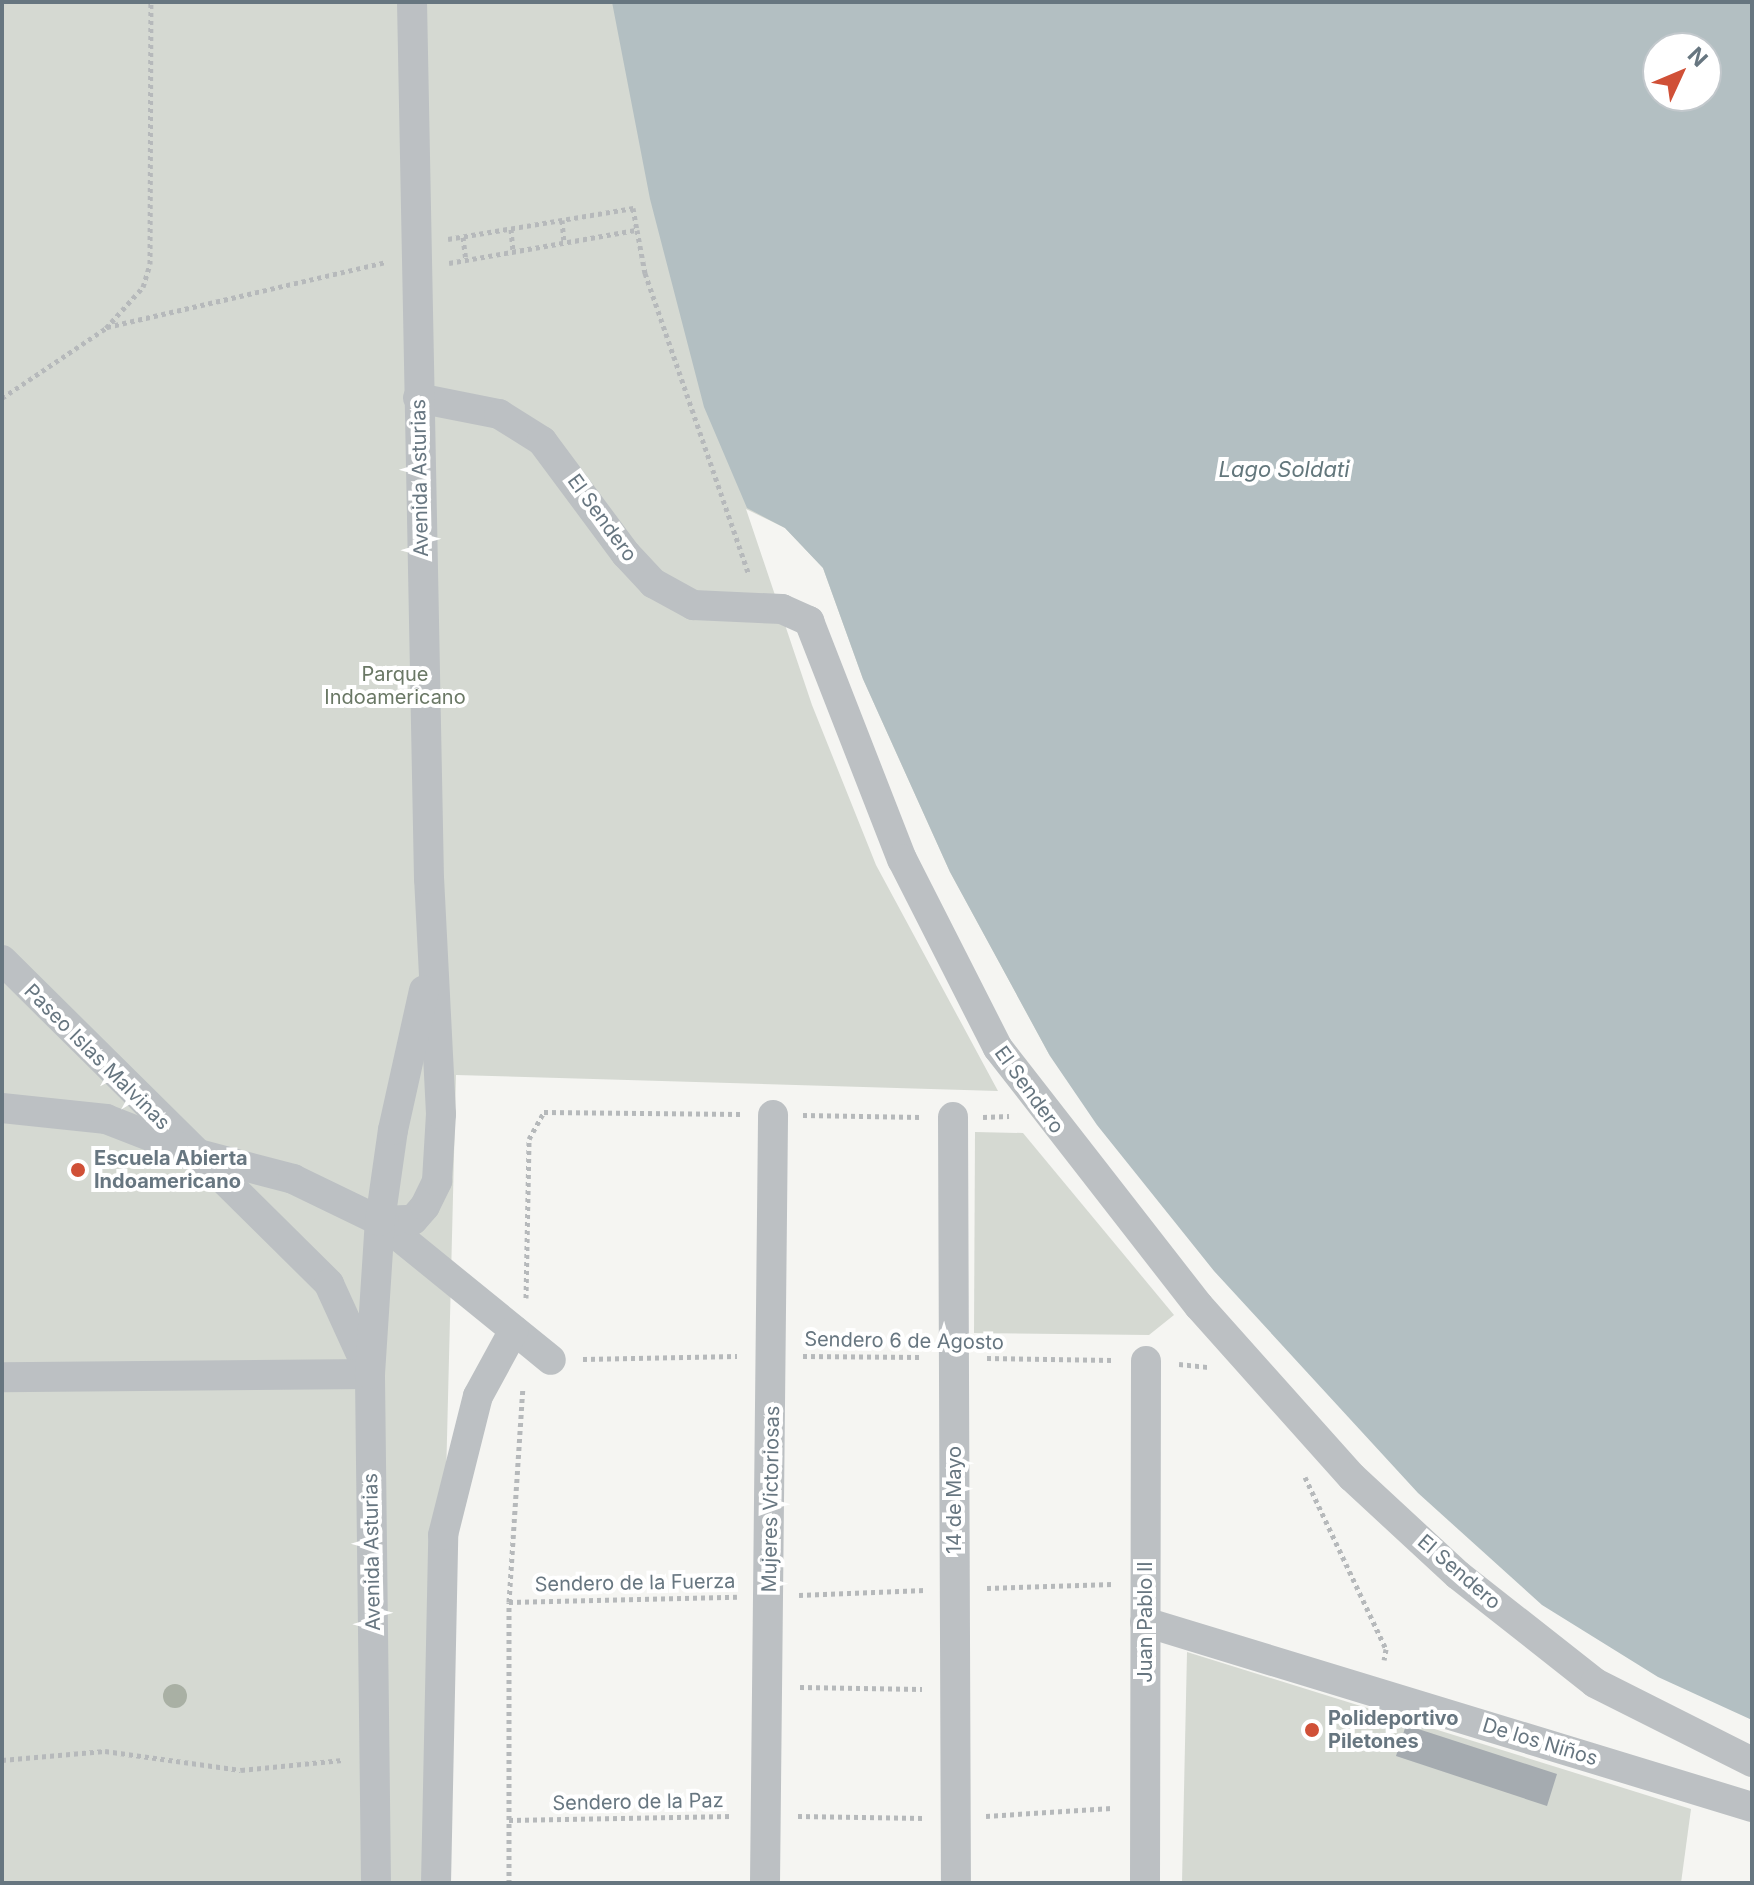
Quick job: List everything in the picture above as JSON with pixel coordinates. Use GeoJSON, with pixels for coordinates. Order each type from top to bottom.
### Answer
{"type":"FeatureCollection","features":[{"type":"Feature","properties":{"kind":"street","name":"Avenida Asturias"},"geometry":{"type":"LineString","coordinates":[[380,1221],[413,1220],[437,1181],[441,1114],[432,955],[412,2]]}},
{"type":"Feature","properties":{"kind":"street","name":"El Sendero"},"geometry":{"type":"LineString","coordinates":[[418,398],[499,414],[542,441],[626,554],[653,583],[693,605],[782,609],[809,621],[902,859],[998,1048],[1046,1116],[1255,1373],[1352,1477],[1458,1575],[1595,1683],[1752,1762]]}},
{"type":"Feature","properties":{"kind":"street","name":"Avenida Asturias"},"geometry":{"type":"LineString","coordinates":[[376,1883],[370,1374],[380,1221],[393,1130],[432,955]]}},
{"type":"Feature","properties":{"kind":"street","name":"Paseo Islas Malvinas"},"geometry":{"type":"LineString","coordinates":[[2,960],[191,1152],[329,1284],[370,1374]]}},
{"type":"Feature","properties":{"kind":"street"},"geometry":{"type":"LineString","coordinates":[[2,1108],[106,1119],[191,1152],[293,1179],[380,1221],[551,1360]]}},
{"type":"Feature","properties":{"kind":"street","name":"Mujeres Victoriosas"},"geometry":{"type":"LineString","coordinates":[[765,1883],[773,1355],[773,1115]]}},
{"type":"Feature","properties":{"kind":"street","name":"14 de Mayo"},"geometry":{"type":"LineString","coordinates":[[953,1117],[956,1883]]}},
{"type":"Feature","properties":{"kind":"street"},"geometry":{"type":"LineString","coordinates":[[436,1883],[443,1535],[478,1396],[520,1334]]}},
{"type":"Feature","properties":{"kind":"street","name":"Juan Pablo II"},"geometry":{"type":"LineString","coordinates":[[1145,1883],[1146,1361]]}},
{"type":"Feature","properties":{"kind":"street"},"geometry":{"type":"LineString","coordinates":[[2,1377],[370,1374]]}},
{"type":"Feature","properties":{"kind":"street","name":"De los Niños"},"geometry":{"type":"LineString","coordinates":[[1145,1622],[1752,1807]]}},
{"type":"Feature","properties":{"kind":"path"},"geometry":{"type":"LineString","coordinates":[[2,398],[106,328],[131,306],[150,264],[151,2]]}},
{"type":"Feature","properties":{"kind":"path"},"geometry":{"type":"LineString","coordinates":[[106,328],[416,256],[463,237],[633,208],[645,273],[761,610]]}},
{"type":"Feature","properties":{"kind":"path"},"geometry":{"type":"LineString","coordinates":[[562,220],[564,242]]}},
{"type":"Feature","properties":{"kind":"path"},"geometry":{"type":"LineString","coordinates":[[511,228],[513,252]]}},
{"type":"Feature","properties":{"kind":"path"},"geometry":{"type":"LineString","coordinates":[[416,256],[466,260],[637,230]]}},
{"type":"Feature","properties":{"kind":"path"},"geometry":{"type":"LineString","coordinates":[[463,237],[466,260]]}},
{"type":"Feature","properties":{"kind":"path"},"geometry":{"type":"LineString","coordinates":[[509,1883],[509,1602],[529,1139]]}},
{"type":"Feature","properties":{"kind":"path","name":"Sendero 6 de Agosto"},"geometry":{"type":"LineString","coordinates":[[551,1360],[773,1355],[1146,1361],[1255,1373]]}},
{"type":"Feature","properties":{"kind":"path"},"geometry":{"type":"LineString","coordinates":[[1301,1469],[1386,1649],[1378,1693]]}},
{"type":"Feature","properties":{"kind":"path","name":"Sendero de la Fuerza"},"geometry":{"type":"LineString","coordinates":[[509,1602],[769,1597],[1145,1583]]}},
{"type":"Feature","properties":{"kind":"path"},"geometry":{"type":"LineString","coordinates":[[768,1686],[955,1689]]}},
{"type":"Feature","properties":{"kind":"path"},"geometry":{"type":"LineString","coordinates":[[2,1760],[105,1751],[241,1770],[374,1757]]}},
{"type":"Feature","properties":{"kind":"path","name":"Sendero de la Paz"},"geometry":{"type":"LineString","coordinates":[[509,1820],[766,1816]]}},
{"type":"Feature","properties":{"kind":"green space","name":"Parque Indoamericano"},"geometry":{"type":"Polygon","coordinates":[[[2,2],[637,2],[1050,1056],[950,872],[863,679],[823,568],[785,528],[746,509],[812,705],[876,865],[998,1091],[456,1075],[436,1883],[2,1883],[2,2]]]}},
{"type":"Feature","properties":{"kind":"green space"},"geometry":{"type":"Polygon","coordinates":[[[975,1132],[1023,1133],[1174,1315],[1149,1335],[974,1333],[975,1132]]]}},
{"type":"Feature","properties":{"kind":"green space","name":"Polideportivo Piletones"},"geometry":{"type":"Polygon","coordinates":[[[1187,1652],[1691,1809],[1681,1883],[1182,1883],[1187,1652]]]}},
{"type":"Feature","properties":{"kind":"water","name":"Lago Soldati"},"geometry":{"type":"Polygon","coordinates":[[[612,2],[1752,2],[1752,1720],[1658,1677],[1542,1605],[1418,1493],[1214,1271],[1097,1125],[1050,1056],[950,872],[863,679],[823,568],[785,528],[747,508],[704,407],[650,199],[612,2]]]}},
{"type":"Feature","properties":{"kind":"building"},"geometry":{"type":"Polygon","coordinates":[[[1406,1725],[1557,1774],[1547,1806],[1396,1756],[1406,1725]]]}},
{"type":"Feature","properties":{"kind":"place","name":"Escuela Abierta Indoamericano"},"geometry":{"type":"Point","coordinates":[78,1170]}},
{"type":"Feature","properties":{"kind":"place","name":"Polideportivo Piletones"},"geometry":{"type":"Point","coordinates":[1312,1730]}}]}
